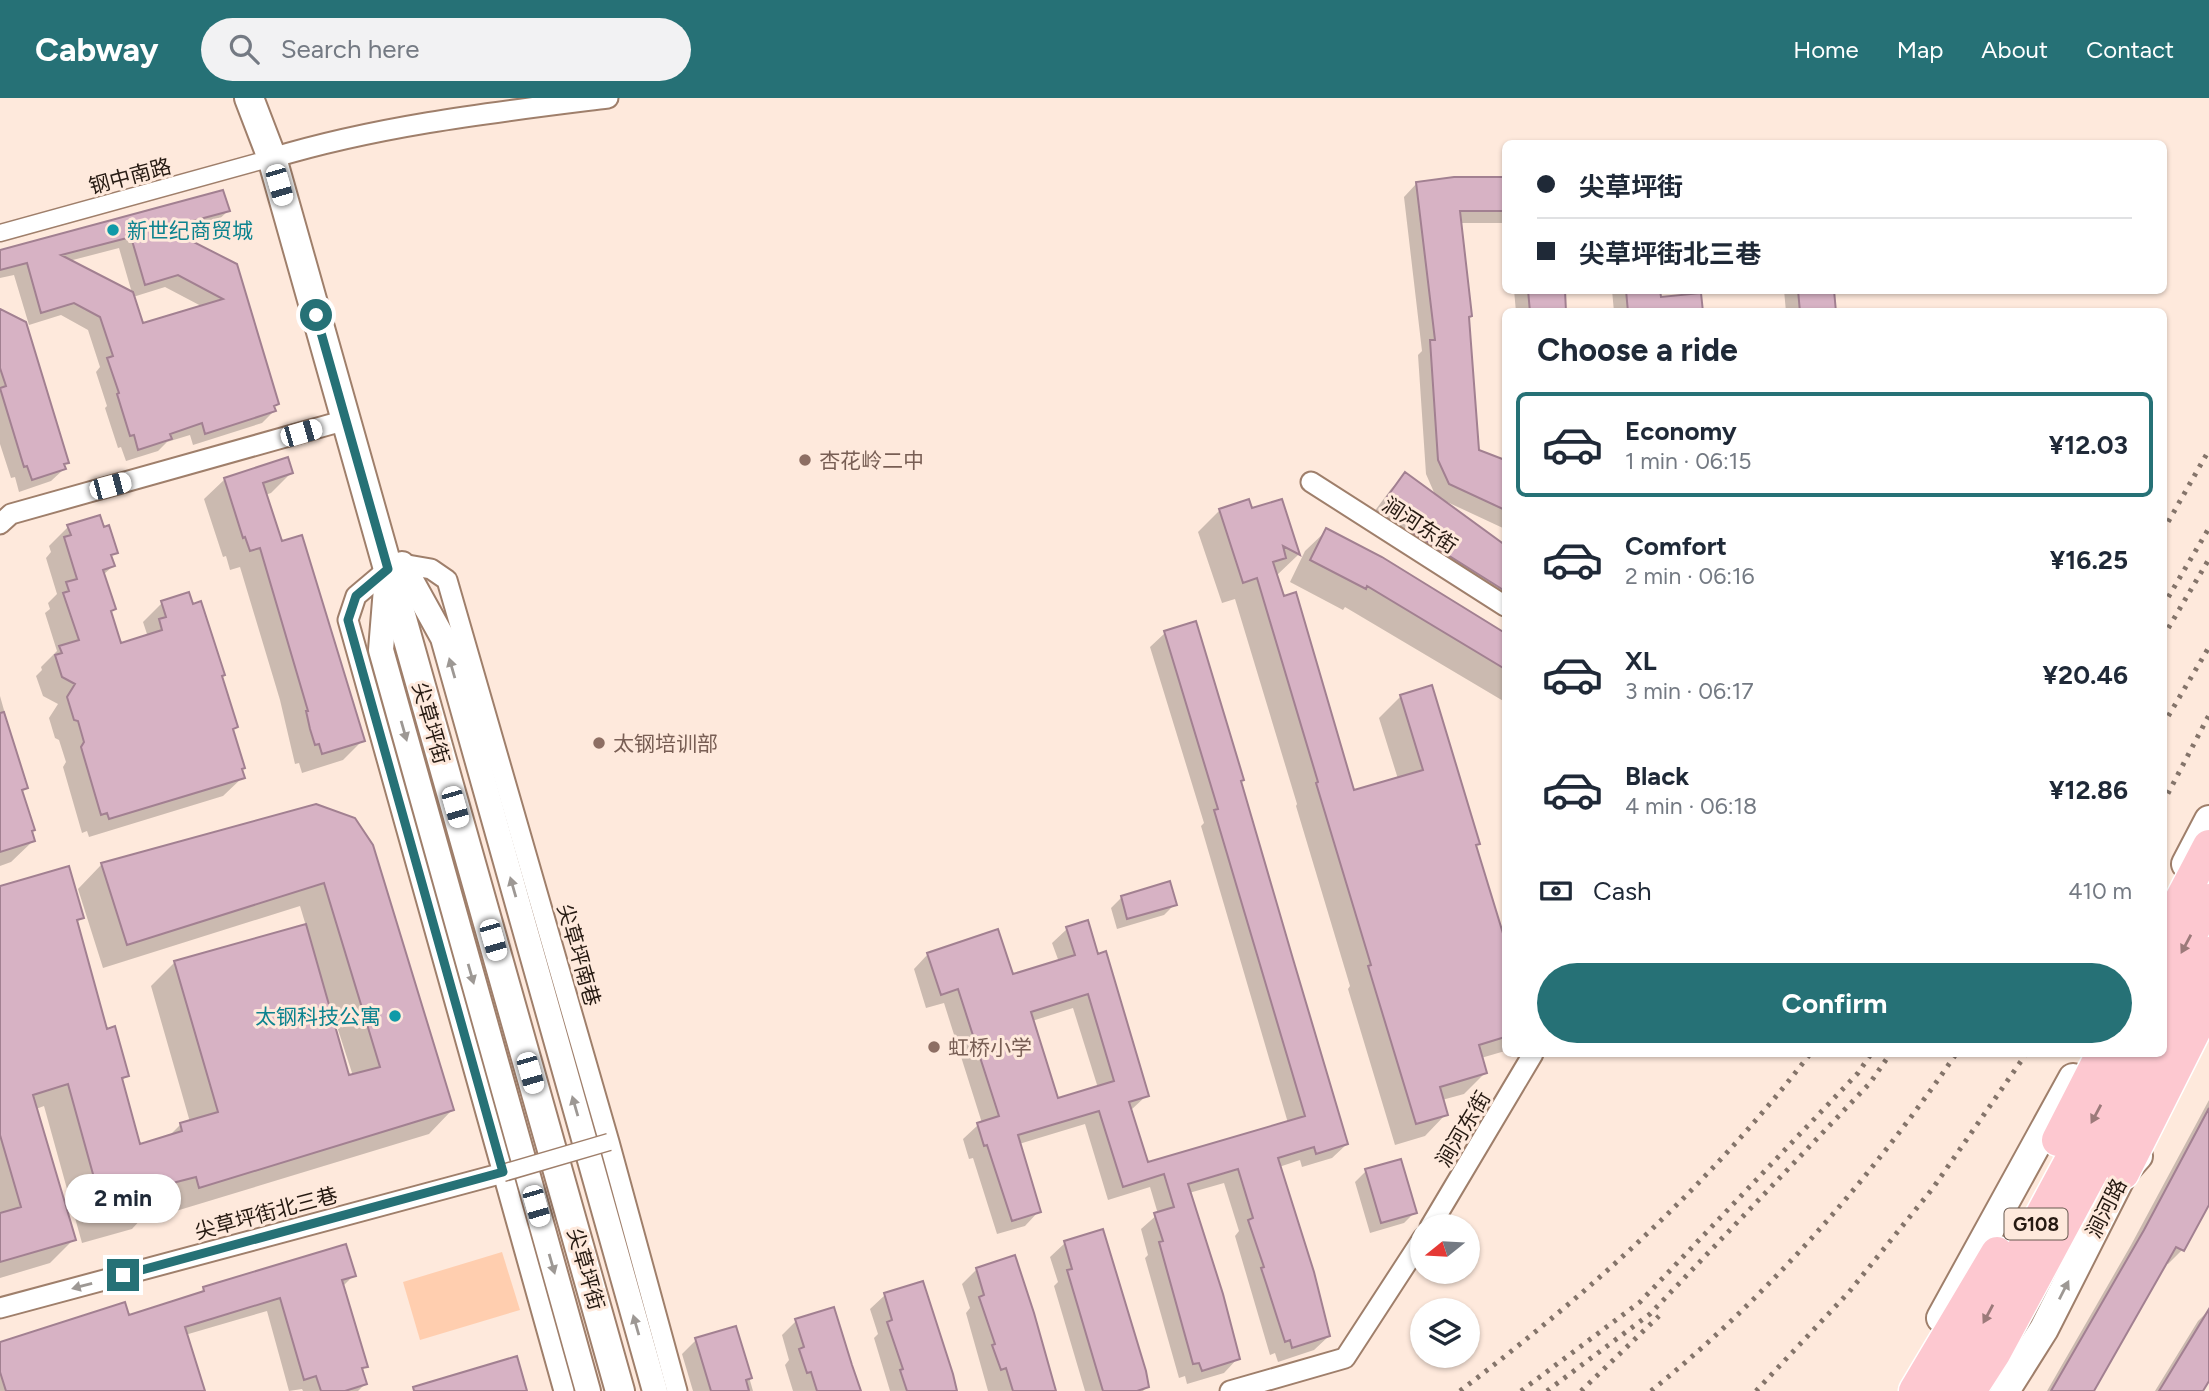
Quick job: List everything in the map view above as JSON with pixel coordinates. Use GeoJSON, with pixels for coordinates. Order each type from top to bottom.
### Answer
{"type":"FeatureCollection","features":[{"type":"Feature","properties":{"kind":"main road","name":"尖草坪街"},"geometry":{"type":"LineString","coordinates":[[249,98],[278,156],[636,1391]]}},
{"type":"Feature","properties":{"kind":"main road","name":"尖草坪街"},"geometry":{"type":"LineString","coordinates":[[265,98],[346,420],[395,566],[620,1391]]}},
{"type":"Feature","properties":{"kind":"main road"},"geometry":{"type":"LineString","coordinates":[[2167,900],[2209,820]]}},
{"type":"Feature","properties":{"kind":"main road"},"geometry":{"type":"LineString","coordinates":[[2167,926],[2209,846]]}},
{"type":"Feature","properties":{"kind":"main road"},"geometry":{"type":"LineString","coordinates":[[2167,980],[2209,901]]}},
{"type":"Feature","properties":{"kind":"main road"},"geometry":{"type":"LineString","coordinates":[[2167,1031],[2209,953]]}},
{"type":"Feature","properties":{"kind":"main road"},"geometry":{"type":"LineString","coordinates":[[2123,1174],[2161,1067],[2209,1002]]}},
{"type":"Feature","properties":{"kind":"main road","name":"涧河路"},"geometry":{"type":"LineString","coordinates":[[2005,1391],[2044,1329],[2123,1174],[2144,1149],[2209,1028]]}},
{"type":"Feature","properties":{"kind":"main road"},"geometry":{"type":"LineString","coordinates":[[1899,1391],[2084,1057]]}},
{"type":"Feature","properties":{"kind":"main road"},"geometry":{"type":"LineString","coordinates":[[1915,1391],[1980,1283],[2100,1057]]}},
{"type":"Feature","properties":{"kind":"main road","name":"G108"},"geometry":{"type":"LineString","coordinates":[[1938,1391],[1982,1326],[2126,1057]]}},
{"type":"Feature","properties":{"kind":"main road","name":"涧河路"},"geometry":{"type":"LineString","coordinates":[[1970,1391],[2161,1067]]}},
{"type":"Feature","properties":{"kind":"street"},"geometry":{"type":"LineString","coordinates":[[278,156],[400,128],[608,98]]}},
{"type":"Feature","properties":{"kind":"street","name":"钢中南路"},"geometry":{"type":"LineString","coordinates":[[0,233],[278,156]]}},
{"type":"Feature","properties":{"kind":"street"},"geometry":{"type":"LineString","coordinates":[[0,524],[11,514],[346,420]]}},
{"type":"Feature","properties":{"kind":"street","name":"涧河东街"},"geometry":{"type":"LineString","coordinates":[[1311,482],[1502,604]]}},
{"type":"Feature","properties":{"kind":"street"},"geometry":{"type":"LineString","coordinates":[[395,566],[356,596],[348,620],[564,1391]]}},
{"type":"Feature","properties":{"kind":"street"},"geometry":{"type":"LineString","coordinates":[[395,566],[381,650],[588,1391]]}},
{"type":"Feature","properties":{"kind":"street"},"geometry":{"type":"LineString","coordinates":[[395,566],[443,638],[655,1391]]}},
{"type":"Feature","properties":{"kind":"street","name":"尖草坪南巷"},"geometry":{"type":"LineString","coordinates":[[395,566],[430,569],[447,580],[609,1142],[677,1391]]}},
{"type":"Feature","properties":{"kind":"street","name":"涧河东街"},"geometry":{"type":"LineString","coordinates":[[1438,1214],[1531,1057]]}},
{"type":"Feature","properties":{"kind":"street"},"geometry":{"type":"LineString","coordinates":[[503,1172],[609,1142]]}},
{"type":"Feature","properties":{"kind":"street","name":"尖草坪街北三巷"},"geometry":{"type":"LineString","coordinates":[[0,1308],[503,1172]]}},
{"type":"Feature","properties":{"kind":"street"},"geometry":{"type":"LineString","coordinates":[[1230,1391],[1345,1358],[1410,1258]]}},
{"type":"Feature","properties":{"kind":"shaded area"},"geometry":{"type":"Polygon","coordinates":[[[502,1252],[520,1310],[420,1340],[403,1282],[502,1252]]]}},
{"type":"Feature","properties":{"kind":"building"},"geometry":{"type":"Polygon","coordinates":[[[1454,177],[1502,177],[1502,211],[1460,211],[1472,316],[1469,317],[1479,450],[1502,459],[1502,509],[1449,484],[1438,460],[1430,340],[1435,340],[1416,182],[1454,177]]]}},
{"type":"Feature","properties":{"kind":"building"},"geometry":{"type":"Polygon","coordinates":[[[223,190],[230,211],[166,228],[237,264],[279,404],[274,406],[276,411],[205,434],[202,423],[170,434],[172,439],[138,450],[134,435],[130,436],[117,394],[119,393],[107,358],[113,356],[100,317],[74,303],[41,313],[27,263],[0,270],[0,250],[223,190]],[[131,237],[61,255],[133,292],[143,323],[223,299],[178,275],[145,285],[131,237]]]}},
{"type":"Feature","properties":{"kind":"building"},"geometry":{"type":"Polygon","coordinates":[[[1528,294],[1565,294],[1566,308],[1530,308],[1528,294]]]}},
{"type":"Feature","properties":{"kind":"building"},"geometry":{"type":"Polygon","coordinates":[[[1626,294],[1661,294],[1661,297],[1701,294],[1703,308],[1628,308],[1626,294]]]}},
{"type":"Feature","properties":{"kind":"building"},"geometry":{"type":"Polygon","coordinates":[[[1798,294],[1834,294],[1836,308],[1800,308],[1798,294]]]}},
{"type":"Feature","properties":{"kind":"building"},"geometry":{"type":"Polygon","coordinates":[[[0,309],[26,322],[69,463],[64,464],[66,469],[32,480],[27,466],[24,467],[0,388],[6,386],[0,368],[0,309]]]}},
{"type":"Feature","properties":{"kind":"building"},"geometry":{"type":"Polygon","coordinates":[[[288,457],[293,473],[263,483],[282,541],[302,535],[365,741],[322,754],[319,744],[315,745],[310,729],[308,711],[260,548],[250,551],[245,537],[243,538],[224,478],[288,457]]]}},
{"type":"Feature","properties":{"kind":"building"},"geometry":{"type":"Polygon","coordinates":[[[1405,472],[1502,543],[1502,589],[1413,533],[1417,520],[1387,497],[1405,472]]]}},
{"type":"Feature","properties":{"kind":"building"},"geometry":{"type":"Polygon","coordinates":[[[1249,499],[1252,508],[1282,499],[1300,555],[1283,546],[1286,558],[1273,562],[1284,596],[1296,592],[1354,790],[1423,770],[1400,695],[1432,685],[1480,844],[1476,845],[1502,930],[1502,1038],[1479,1045],[1487,1073],[1440,1087],[1448,1115],[1416,1124],[1257,578],[1243,583],[1219,509],[1249,499]]]}},
{"type":"Feature","properties":{"kind":"building"},"geometry":{"type":"Polygon","coordinates":[[[100,515],[104,527],[109,525],[118,553],[111,555],[115,566],[103,570],[116,609],[111,611],[121,643],[162,630],[159,619],[166,617],[161,601],[189,592],[193,604],[201,601],[225,675],[222,676],[238,727],[233,729],[245,768],[242,769],[245,778],[109,819],[107,813],[101,815],[81,747],[84,742],[78,721],[74,720],[67,697],[75,684],[62,677],[55,655],[62,653],[59,646],[79,640],[63,593],[69,591],[66,582],[77,579],[64,537],[71,535],[67,525],[100,515]]]}},
{"type":"Feature","properties":{"kind":"building"},"geometry":{"type":"Polygon","coordinates":[[[1326,528],[1382,557],[1502,631],[1502,667],[1367,586],[1366,589],[1310,560],[1326,528]]]}},
{"type":"Feature","properties":{"kind":"building"},"geometry":{"type":"Polygon","coordinates":[[[1196,621],[1348,1144],[1316,1154],[1314,1147],[1278,1158],[1314,1272],[1330,1336],[1292,1348],[1290,1340],[1285,1342],[1261,1268],[1264,1267],[1248,1220],[1253,1218],[1238,1169],[1188,1184],[1223,1294],[1240,1359],[1202,1371],[1199,1363],[1193,1364],[1159,1242],[1163,1241],[1154,1213],[1174,1207],[1164,1174],[1123,1187],[1099,1111],[1018,1135],[1041,1212],[1012,1221],[977,1123],[999,1116],[958,989],[941,995],[927,953],[998,929],[1013,974],[1075,955],[1066,927],[1088,920],[1098,954],[1106,951],[1149,1096],[1129,1102],[1148,1162],[1305,1116],[1214,810],[1218,809],[1164,631],[1196,621]],[[1088,994],[1031,1012],[1058,1098],[1114,1081],[1088,994]]]}},
{"type":"Feature","properties":{"kind":"building"},"geometry":{"type":"Polygon","coordinates":[[[4,712],[28,788],[22,790],[35,830],[32,831],[35,841],[0,852],[0,713],[4,712]]]}},
{"type":"Feature","properties":{"kind":"building"},"geometry":{"type":"Polygon","coordinates":[[[316,804],[355,818],[373,845],[454,1110],[199,1188],[196,1177],[153,1188],[158,1206],[106,1221],[68,1084],[33,1095],[76,1240],[0,1262],[0,1213],[21,1207],[0,1135],[0,886],[69,866],[84,918],[77,920],[107,1029],[115,1026],[129,1076],[122,1078],[140,1144],[182,1131],[180,1123],[218,1112],[174,961],[306,924],[349,1075],[380,1067],[324,883],[127,945],[101,863],[316,804]]]}},
{"type":"Feature","properties":{"kind":"building"},"geometry":{"type":"Polygon","coordinates":[[[1170,881],[1177,905],[1127,919],[1121,896],[1170,881]]]}},
{"type":"Feature","properties":{"kind":"building"},"geometry":{"type":"Polygon","coordinates":[[[2209,1108],[2209,1205],[2184,1251],[2176,1247],[2094,1391],[2051,1391],[2144,1230],[2209,1108]]]}},
{"type":"Feature","properties":{"kind":"building"},"geometry":{"type":"Polygon","coordinates":[[[1401,1159],[1417,1213],[1381,1223],[1365,1169],[1401,1159]]]}},
{"type":"Feature","properties":{"kind":"building"},"geometry":{"type":"Polygon","coordinates":[[[1103,1229],[1146,1371],[1149,1387],[1137,1391],[1103,1391],[1067,1270],[1072,1269],[1064,1241],[1103,1229]]]}},
{"type":"Feature","properties":{"kind":"building"},"geometry":{"type":"Polygon","coordinates":[[[346,1244],[356,1276],[342,1280],[368,1367],[362,1368],[367,1384],[345,1391],[321,1391],[316,1376],[304,1380],[280,1298],[185,1327],[205,1391],[6,1391],[0,1372],[0,1342],[125,1302],[129,1315],[204,1291],[203,1287],[346,1244]]]}},
{"type":"Feature","properties":{"kind":"building"},"geometry":{"type":"Polygon","coordinates":[[[1015,1255],[1056,1391],[1013,1391],[1006,1368],[1001,1370],[992,1345],[995,1344],[979,1297],[984,1295],[976,1268],[1015,1255]]]}},
{"type":"Feature","properties":{"kind":"building"},"geometry":{"type":"Polygon","coordinates":[[[923,1281],[957,1391],[907,1391],[900,1370],[903,1369],[887,1322],[892,1320],[884,1293],[923,1281]]]}},
{"type":"Feature","properties":{"kind":"building"},"geometry":{"type":"Polygon","coordinates":[[[834,1307],[861,1391],[817,1391],[811,1372],[807,1373],[799,1349],[804,1347],[795,1319],[834,1307]]]}},
{"type":"Feature","properties":{"kind":"building"},"geometry":{"type":"Polygon","coordinates":[[[2209,1309],[2209,1381],[2203,1391],[2159,1391],[2209,1309]]]}},
{"type":"Feature","properties":{"kind":"building"},"geometry":{"type":"Polygon","coordinates":[[[736,1326],[752,1378],[746,1380],[749,1391],[711,1391],[695,1338],[736,1326]]]}},
{"type":"Feature","properties":{"kind":"building"},"geometry":{"type":"Polygon","coordinates":[[[517,1356],[527,1391],[414,1391],[413,1387],[517,1356]]]}},
{"type":"Feature","properties":{"kind":"railway"},"geometry":{"type":"LineString","coordinates":[[2167,524],[2209,450]]}},
{"type":"Feature","properties":{"kind":"railway"},"geometry":{"type":"LineString","coordinates":[[2167,599],[2209,528]]}},
{"type":"Feature","properties":{"kind":"railway"},"geometry":{"type":"LineString","coordinates":[[2167,630],[2209,559]]}},
{"type":"Feature","properties":{"kind":"railway"},"geometry":{"type":"LineString","coordinates":[[2167,718],[2209,647]]}},
{"type":"Feature","properties":{"kind":"railway"},"geometry":{"type":"LineString","coordinates":[[2167,795],[2209,715]]}},
{"type":"Feature","properties":{"kind":"railway"},"geometry":{"type":"LineString","coordinates":[[1460,1391],[1556,1314],[1647,1234],[1731,1148],[1808,1057]]}},
{"type":"Feature","properties":{"kind":"railway"},"geometry":{"type":"LineString","coordinates":[[1521,1391],[1640,1302],[1858,1073],[1869,1057]]}},
{"type":"Feature","properties":{"kind":"railway"},"geometry":{"type":"LineString","coordinates":[[1547,1391],[1650,1314],[1870,1083],[1888,1057]]}},
{"type":"Feature","properties":{"kind":"railway"},"geometry":{"type":"LineString","coordinates":[[1651,1391],[1736,1316],[1816,1233],[1889,1146],[1954,1057]]}},
{"type":"Feature","properties":{"kind":"railway"},"geometry":{"type":"LineString","coordinates":[[1756,1391],[1849,1292],[1933,1188],[2024,1057]]}},
{"type":"Feature","properties":{"kind":"railway"},"geometry":{"type":"LineString","coordinates":[[1581,1391],[1659,1316]]}},
{"type":"Feature","properties":{"kind":"place","name":"新世纪商贸城"},"geometry":{"type":"Point","coordinates":[113,230]}},
{"type":"Feature","properties":{"kind":"place","name":"杏花岭二中"},"geometry":{"type":"Point","coordinates":[805,460]}},
{"type":"Feature","properties":{"kind":"place","name":"太钢培训部"},"geometry":{"type":"Point","coordinates":[599,743]}},
{"type":"Feature","properties":{"kind":"place","name":"太钢科技公寓"},"geometry":{"type":"Point","coordinates":[395,1016]}},
{"type":"Feature","properties":{"kind":"place","name":"虹桥小学"},"geometry":{"type":"Point","coordinates":[934,1047]}},
{"type":"Feature","properties":{"kind":"route"},"geometry":{"type":"LineString","coordinates":[[123,1275],[503,1172],[348,620],[356,596],[388,569],[316,315]]}}]}
